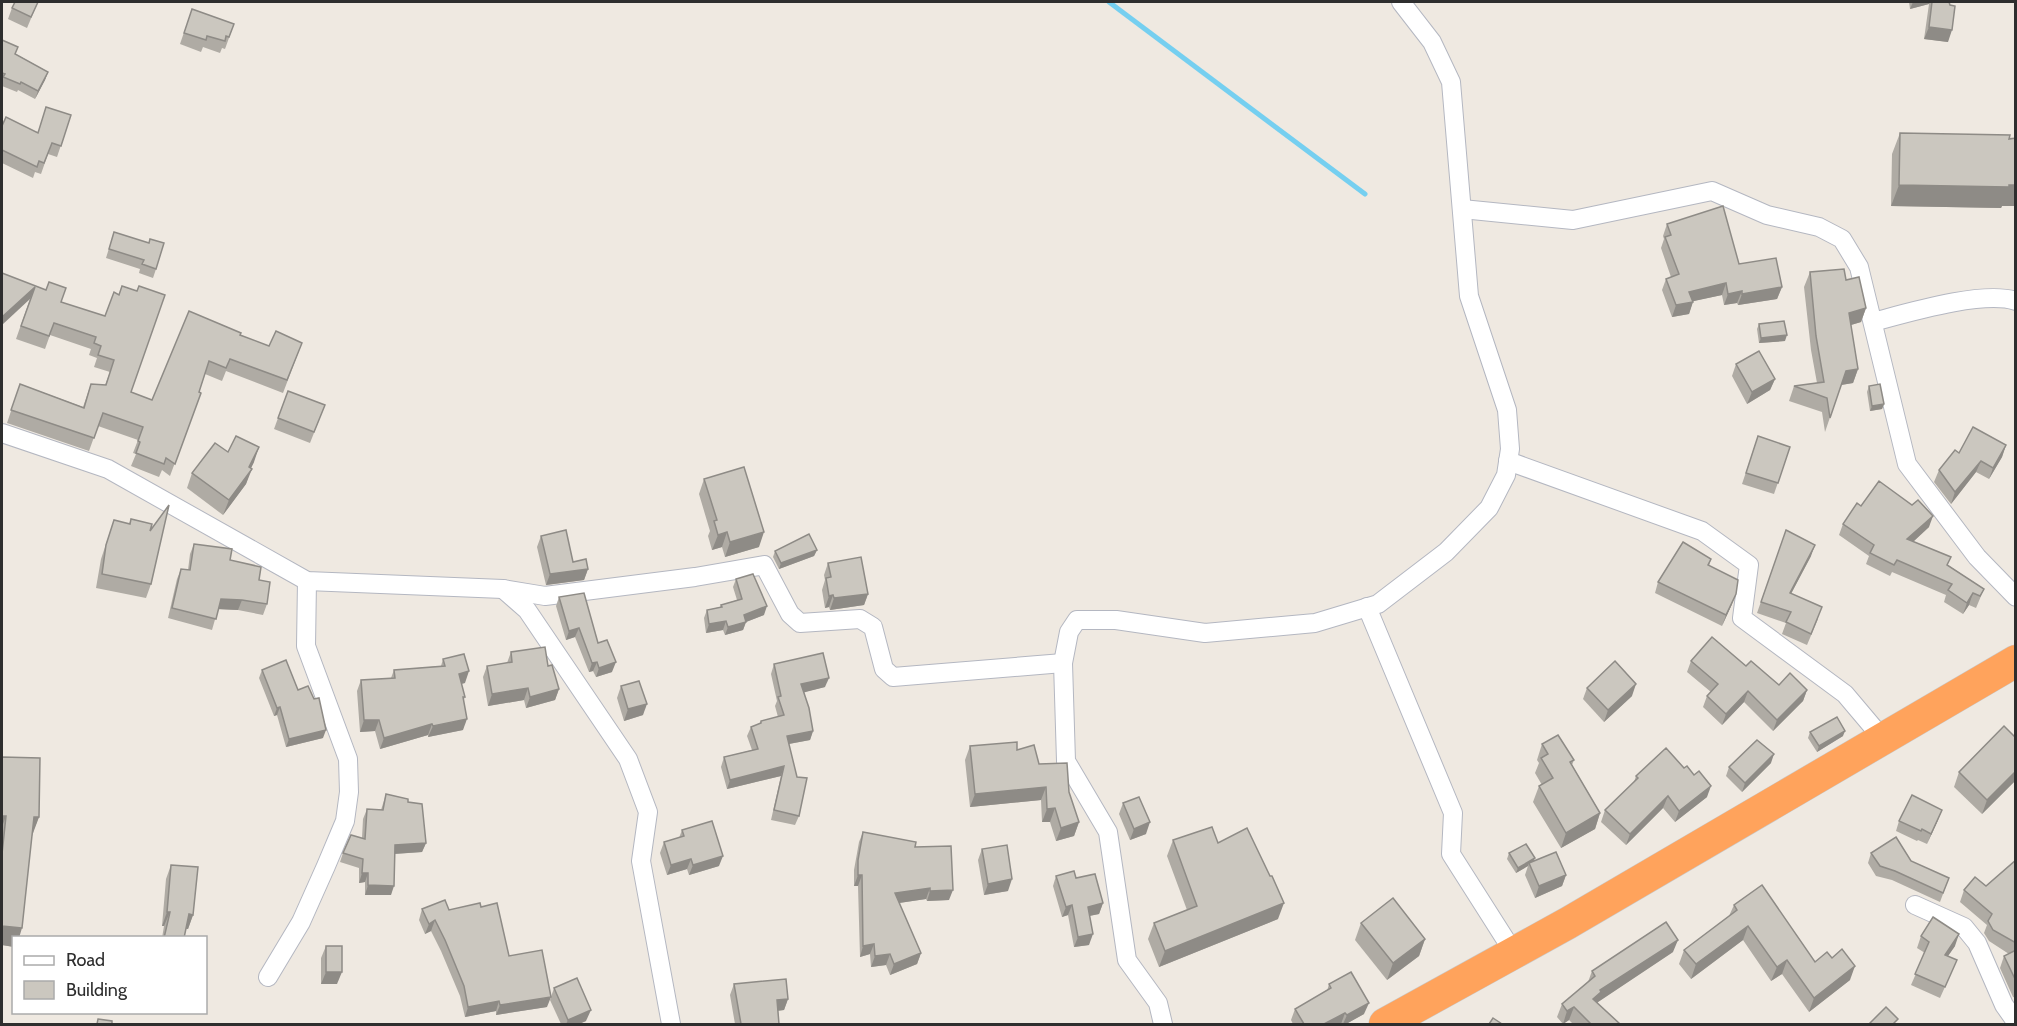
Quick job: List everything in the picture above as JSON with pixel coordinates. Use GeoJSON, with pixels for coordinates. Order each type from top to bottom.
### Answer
{"type":"FeatureCollection","features":[{"type":"Feature","properties":{"kind":"highway"},"geometry":{"type":"LineString","coordinates":[[1385,1024],[1514,953],[2016,661]]}},
{"type":"Feature","properties":{"kind":"street"},"geometry":{"type":"LineString","coordinates":[[1163,1024],[1158,1003],[1126,960],[1108,832],[1066,761],[1063,663],[1069,632],[1077,620],[1116,620],[1204,633],[1315,622],[1378,604],[1446,552],[1488,508],[1506,475],[1510,449],[1508,410],[1469,296],[1451,82],[1432,42],[1401,2]]}},
{"type":"Feature","properties":{"kind":"street"},"geometry":{"type":"LineString","coordinates":[[1462,210],[1573,219],[1712,191],[1767,215],[1819,227],[1842,238],[1859,267],[1907,464],[1977,557],[2016,597]]}},
{"type":"Feature","properties":{"kind":"street"},"geometry":{"type":"LineString","coordinates":[[1873,322],[1944,304],[2004,297],[2016,301]]}},
{"type":"Feature","properties":{"kind":"street"},"geometry":{"type":"LineString","coordinates":[[2,433],[108,469],[307,581],[503,589],[545,596],[695,577],[764,565],[790,614],[800,623],[860,619],[873,627],[884,669],[893,677],[1063,663]]}},
{"type":"Feature","properties":{"kind":"street"},"geometry":{"type":"LineString","coordinates":[[1508,461],[1702,531],[1749,565],[1742,618],[1845,694],[1883,739]]}},
{"type":"Feature","properties":{"kind":"street"},"geometry":{"type":"LineString","coordinates":[[268,977],[301,922],[326,866],[345,821],[349,792],[348,759],[306,646],[307,581]]}},
{"type":"Feature","properties":{"kind":"street"},"geometry":{"type":"LineString","coordinates":[[503,589],[527,610],[628,759],[648,812],[641,861],[671,1024]]}},
{"type":"Feature","properties":{"kind":"street"},"geometry":{"type":"LineString","coordinates":[[1367,607],[1453,813],[1451,854],[1514,953]]}},
{"type":"Feature","properties":{"kind":"street"},"geometry":{"type":"LineString","coordinates":[[1915,905],[1964,927],[1977,943],[2004,1005],[2016,1022]]}},
{"type":"Feature","properties":{"kind":"building"},"geometry":{"type":"Polygon","coordinates":[[[15,2],[38,2],[31,17],[12,8],[15,2]]]}},
{"type":"Feature","properties":{"kind":"building"},"geometry":{"type":"Polygon","coordinates":[[[1932,2],[1949,2],[1950,5],[1955,6],[1952,30],[1929,27],[1932,2]]]}},
{"type":"Feature","properties":{"kind":"building"},"geometry":{"type":"Polygon","coordinates":[[[192,9],[234,24],[229,37],[226,36],[225,41],[207,36],[206,40],[184,33],[192,9]]]}},
{"type":"Feature","properties":{"kind":"building"},"geometry":{"type":"Polygon","coordinates":[[[2,40],[18,47],[15,54],[48,72],[38,91],[21,82],[20,84],[3,77],[5,74],[2,73],[2,40]]]}},
{"type":"Feature","properties":{"kind":"building"},"geometry":{"type":"Polygon","coordinates":[[[46,107],[71,115],[61,146],[52,143],[44,163],[39,161],[37,167],[2,150],[2,126],[6,117],[38,133],[46,107]]]}},
{"type":"Feature","properties":{"kind":"building"},"geometry":{"type":"Polygon","coordinates":[[[1900,133],[2010,135],[2009,139],[2016,138],[2016,185],[2009,185],[2009,187],[1899,185],[1900,133]]]}},
{"type":"Feature","properties":{"kind":"building"},"geometry":{"type":"Polygon","coordinates":[[[1723,206],[1739,264],[1776,258],[1782,287],[1728,294],[1726,283],[1689,292],[1693,302],[1676,305],[1666,279],[1679,274],[1665,237],[1671,235],[1667,224],[1723,206]]]}},
{"type":"Feature","properties":{"kind":"building"},"geometry":{"type":"Polygon","coordinates":[[[114,232],[149,243],[150,239],[164,243],[156,269],[142,264],[144,260],[109,249],[114,232]]]}},
{"type":"Feature","properties":{"kind":"building"},"geometry":{"type":"Polygon","coordinates":[[[1844,269],[1846,280],[1859,277],[1866,308],[1849,313],[1858,369],[1846,371],[1830,418],[1827,398],[1794,386],[1824,382],[1816,336],[1810,272],[1844,269]]]}},
{"type":"Feature","properties":{"kind":"building"},"geometry":{"type":"Polygon","coordinates":[[[2,273],[46,290],[49,282],[66,288],[61,302],[105,316],[114,292],[119,295],[122,286],[137,291],[139,286],[165,295],[131,392],[152,400],[189,311],[269,346],[276,331],[302,343],[287,380],[230,359],[226,368],[209,361],[199,392],[201,393],[175,464],[166,458],[164,464],[136,453],[143,427],[103,413],[94,438],[11,410],[20,384],[84,408],[91,384],[106,385],[114,360],[98,355],[101,346],[94,343],[96,337],[54,323],[49,336],[21,326],[35,287],[2,317],[2,273]]]}},
{"type":"Feature","properties":{"kind":"building"},"geometry":{"type":"Polygon","coordinates":[[[1784,321],[1787,335],[1761,338],[1759,324],[1784,321]]]}},
{"type":"Feature","properties":{"kind":"building"},"geometry":{"type":"Polygon","coordinates":[[[1759,351],[1775,379],[1752,392],[1736,364],[1759,351]]]}},
{"type":"Feature","properties":{"kind":"building"},"geometry":{"type":"Polygon","coordinates":[[[1880,384],[1884,404],[1872,406],[1869,386],[1880,384]]]}},
{"type":"Feature","properties":{"kind":"building"},"geometry":{"type":"Polygon","coordinates":[[[288,391],[325,405],[314,432],[278,418],[288,391]]]}},
{"type":"Feature","properties":{"kind":"building"},"geometry":{"type":"Polygon","coordinates":[[[1973,427],[2006,445],[1993,468],[1981,461],[1955,492],[1939,470],[1955,450],[1959,453],[1973,427]]]}},
{"type":"Feature","properties":{"kind":"building"},"geometry":{"type":"Polygon","coordinates":[[[236,436],[259,447],[249,467],[252,469],[229,500],[192,473],[215,443],[228,452],[236,436]]]}},
{"type":"Feature","properties":{"kind":"building"},"geometry":{"type":"Polygon","coordinates":[[[1758,436],[1790,447],[1778,483],[1746,473],[1758,436]]]}},
{"type":"Feature","properties":{"kind":"building"},"geometry":{"type":"Polygon","coordinates":[[[744,467],[764,532],[730,542],[727,532],[718,535],[714,521],[717,520],[704,479],[744,467]]]}},
{"type":"Feature","properties":{"kind":"building"},"geometry":{"type":"Polygon","coordinates":[[[1879,481],[1912,505],[1918,500],[1933,516],[1907,539],[1951,557],[1947,565],[1984,589],[1980,596],[1973,593],[1967,603],[1948,590],[1952,584],[1897,560],[1894,565],[1870,553],[1874,545],[1843,524],[1857,503],[1861,506],[1879,481]]]}},
{"type":"Feature","properties":{"kind":"building"},"geometry":{"type":"Polygon","coordinates":[[[169,505],[151,584],[102,574],[106,545],[114,520],[130,524],[131,519],[152,524],[150,531],[169,505]]]}},
{"type":"Feature","properties":{"kind":"building"},"geometry":{"type":"Polygon","coordinates":[[[566,530],[573,562],[586,559],[588,569],[550,574],[541,536],[566,530]]]}},
{"type":"Feature","properties":{"kind":"building"},"geometry":{"type":"Polygon","coordinates":[[[1786,530],[1815,545],[1790,593],[1822,607],[1811,634],[1786,622],[1791,612],[1761,602],[1786,530]]]}},
{"type":"Feature","properties":{"kind":"building"},"geometry":{"type":"Polygon","coordinates":[[[809,534],[817,550],[781,563],[775,551],[809,534]]]}},
{"type":"Feature","properties":{"kind":"building"},"geometry":{"type":"Polygon","coordinates":[[[1683,542],[1711,559],[1708,565],[1738,580],[1736,594],[1726,615],[1658,582],[1683,542]]]}},
{"type":"Feature","properties":{"kind":"building"},"geometry":{"type":"Polygon","coordinates":[[[194,544],[232,549],[230,560],[261,567],[259,580],[270,582],[267,604],[221,599],[216,619],[172,608],[181,569],[190,570],[194,544]]]}},
{"type":"Feature","properties":{"kind":"building"},"geometry":{"type":"Polygon","coordinates":[[[861,557],[868,594],[834,598],[833,595],[829,596],[826,578],[831,577],[828,563],[861,557]]]}},
{"type":"Feature","properties":{"kind":"building"},"geometry":{"type":"Polygon","coordinates":[[[753,574],[767,606],[744,615],[746,622],[728,627],[726,621],[709,624],[707,610],[742,599],[736,579],[753,574]]]}},
{"type":"Feature","properties":{"kind":"building"},"geometry":{"type":"Polygon","coordinates":[[[584,593],[598,643],[607,640],[616,662],[599,668],[597,662],[592,663],[579,628],[569,631],[559,597],[584,593]]]}},
{"type":"Feature","properties":{"kind":"building"},"geometry":{"type":"Polygon","coordinates":[[[1712,637],[1746,666],[1751,661],[1779,685],[1790,673],[1807,690],[1777,720],[1748,691],[1726,714],[1707,696],[1718,684],[1691,661],[1712,637]]]}},
{"type":"Feature","properties":{"kind":"building"},"geometry":{"type":"Polygon","coordinates":[[[545,647],[548,666],[552,665],[559,689],[530,697],[528,688],[492,694],[487,666],[512,662],[511,652],[545,647]]]}},
{"type":"Feature","properties":{"kind":"building"},"geometry":{"type":"Polygon","coordinates":[[[823,653],[829,678],[801,684],[809,708],[813,731],[787,736],[797,777],[807,778],[799,816],[774,810],[784,766],[730,780],[724,757],[758,749],[751,727],[761,721],[784,715],[778,697],[781,696],[774,664],[823,653]]]}},
{"type":"Feature","properties":{"kind":"building"},"geometry":{"type":"Polygon","coordinates":[[[464,654],[469,671],[459,674],[465,697],[463,697],[467,719],[433,726],[432,724],[384,738],[379,720],[364,720],[361,680],[395,678],[394,670],[445,666],[443,659],[464,654]]]}},
{"type":"Feature","properties":{"kind":"building"},"geometry":{"type":"Polygon","coordinates":[[[286,660],[298,690],[308,686],[314,699],[319,698],[326,730],[289,739],[280,707],[277,708],[262,670],[286,660]]]}},
{"type":"Feature","properties":{"kind":"building"},"geometry":{"type":"Polygon","coordinates":[[[1615,661],[1636,684],[1608,710],[1587,688],[1615,661]]]}},
{"type":"Feature","properties":{"kind":"building"},"geometry":{"type":"Polygon","coordinates":[[[639,681],[647,704],[628,709],[621,686],[639,681]]]}},
{"type":"Feature","properties":{"kind":"building"},"geometry":{"type":"Polygon","coordinates":[[[1837,717],[1845,731],[1819,746],[1810,732],[1837,717]]]}},
{"type":"Feature","properties":{"kind":"building"},"geometry":{"type":"Polygon","coordinates":[[[2004,726],[2016,738],[2016,771],[1987,800],[1959,772],[2004,726]]]}},
{"type":"Feature","properties":{"kind":"building"},"geometry":{"type":"Polygon","coordinates":[[[1558,735],[1574,760],[1570,762],[1600,813],[1566,833],[1539,786],[1553,778],[1541,758],[1548,754],[1542,744],[1558,735]]]}},
{"type":"Feature","properties":{"kind":"building"},"geometry":{"type":"Polygon","coordinates":[[[1757,740],[1774,754],[1745,783],[1729,767],[1757,740]]]}},
{"type":"Feature","properties":{"kind":"building"},"geometry":{"type":"Polygon","coordinates":[[[1017,742],[1017,750],[1034,745],[1039,764],[1067,763],[1069,792],[1079,822],[1061,828],[1055,808],[1047,809],[1046,787],[975,794],[970,746],[1017,742]]]}},
{"type":"Feature","properties":{"kind":"building"},"geometry":{"type":"Polygon","coordinates":[[[1666,748],[1684,768],[1687,766],[1694,775],[1699,771],[1711,786],[1679,811],[1668,796],[1630,834],[1605,810],[1666,748]]]}},
{"type":"Feature","properties":{"kind":"building"},"geometry":{"type":"Polygon","coordinates":[[[2,757],[40,758],[39,817],[34,817],[22,928],[2,926],[2,854],[6,816],[2,816],[2,757]]]}},
{"type":"Feature","properties":{"kind":"building"},"geometry":{"type":"Polygon","coordinates":[[[386,794],[408,799],[408,802],[422,804],[426,843],[395,845],[394,886],[368,885],[368,873],[362,873],[363,859],[343,853],[351,835],[365,839],[367,809],[383,810],[386,794]]]}},
{"type":"Feature","properties":{"kind":"building"},"geometry":{"type":"Polygon","coordinates":[[[1912,795],[1942,810],[1931,834],[1899,821],[1912,795]]]}},
{"type":"Feature","properties":{"kind":"building"},"geometry":{"type":"Polygon","coordinates":[[[1139,797],[1150,822],[1134,829],[1123,803],[1139,797]]]}},
{"type":"Feature","properties":{"kind":"building"},"geometry":{"type":"Polygon","coordinates":[[[712,821],[723,856],[693,865],[691,859],[671,865],[664,842],[684,836],[682,830],[712,821]]]}},
{"type":"Feature","properties":{"kind":"building"},"geometry":{"type":"Polygon","coordinates":[[[1212,827],[1218,843],[1247,828],[1284,903],[1165,951],[1154,923],[1197,906],[1173,840],[1212,827]]]}},
{"type":"Feature","properties":{"kind":"building"},"geometry":{"type":"Polygon","coordinates":[[[863,832],[916,842],[915,847],[951,846],[953,890],[930,891],[930,888],[895,893],[921,953],[894,964],[890,954],[875,956],[874,944],[863,946],[862,875],[858,875],[858,860],[863,832]]]}},
{"type":"Feature","properties":{"kind":"building"},"geometry":{"type":"Polygon","coordinates":[[[1896,837],[1911,861],[1949,878],[1943,893],[1880,866],[1871,853],[1896,837]]]}},
{"type":"Feature","properties":{"kind":"building"},"geometry":{"type":"Polygon","coordinates":[[[1526,844],[1535,858],[1518,868],[1509,853],[1526,844]]]}},
{"type":"Feature","properties":{"kind":"building"},"geometry":{"type":"Polygon","coordinates":[[[1007,845],[1012,879],[988,884],[982,849],[1007,845]]]}},
{"type":"Feature","properties":{"kind":"building"},"geometry":{"type":"Polygon","coordinates":[[[1556,852],[1566,875],[1539,886],[1529,863],[1556,852]]]}},
{"type":"Feature","properties":{"kind":"building"},"geometry":{"type":"Polygon","coordinates":[[[2016,860],[2016,943],[1993,930],[1988,921],[1992,914],[1964,890],[1975,877],[1986,886],[2016,860]]]}},
{"type":"Feature","properties":{"kind":"building"},"geometry":{"type":"Polygon","coordinates":[[[171,865],[198,867],[193,915],[189,914],[184,936],[164,936],[170,912],[167,912],[171,865]]]}},
{"type":"Feature","properties":{"kind":"building"},"geometry":{"type":"Polygon","coordinates":[[[1074,871],[1076,878],[1095,874],[1103,903],[1088,907],[1093,934],[1078,937],[1072,905],[1066,907],[1056,876],[1074,871]]]}},
{"type":"Feature","properties":{"kind":"building"},"geometry":{"type":"Polygon","coordinates":[[[1762,885],[1815,962],[1827,952],[1832,958],[1842,949],[1855,966],[1814,998],[1787,960],[1777,967],[1748,926],[1696,964],[1684,950],[1737,910],[1734,905],[1762,885]]]}},
{"type":"Feature","properties":{"kind":"building"},"geometry":{"type":"Polygon","coordinates":[[[1393,898],[1425,939],[1393,963],[1361,923],[1393,898]]]}},
{"type":"Feature","properties":{"kind":"building"},"geometry":{"type":"Polygon","coordinates":[[[445,900],[449,910],[480,903],[481,907],[497,903],[509,956],[542,950],[551,997],[500,1005],[499,1001],[468,1007],[464,986],[445,940],[435,920],[429,924],[422,909],[445,900]]]}},
{"type":"Feature","properties":{"kind":"building"},"geometry":{"type":"Polygon","coordinates":[[[1933,917],[1959,934],[1945,955],[1957,960],[1945,987],[1915,974],[1929,942],[1921,936],[1933,917]]]}},
{"type":"Feature","properties":{"kind":"building"},"geometry":{"type":"Polygon","coordinates":[[[1666,922],[1678,940],[1600,990],[1601,992],[1593,999],[1620,1024],[1591,1024],[1574,1007],[1567,1011],[1562,1004],[1595,976],[1592,971],[1666,922]]]}},
{"type":"Feature","properties":{"kind":"building"},"geometry":{"type":"Polygon","coordinates":[[[326,946],[342,946],[342,972],[326,972],[326,946]]]}},
{"type":"Feature","properties":{"kind":"building"},"geometry":{"type":"Polygon","coordinates":[[[2016,950],[2016,981],[2004,956],[2016,950]]]}},
{"type":"Feature","properties":{"kind":"building"},"geometry":{"type":"Polygon","coordinates":[[[1351,972],[1369,1003],[1324,1024],[1304,1024],[1295,1009],[1331,988],[1329,984],[1351,972]]]}},
{"type":"Feature","properties":{"kind":"building"},"geometry":{"type":"Polygon","coordinates":[[[577,978],[591,1010],[568,1020],[554,988],[577,978]]]}},
{"type":"Feature","properties":{"kind":"building"},"geometry":{"type":"Polygon","coordinates":[[[786,979],[788,999],[777,1000],[779,1024],[741,1024],[734,984],[786,979]]]}},
{"type":"Feature","properties":{"kind":"building"},"geometry":{"type":"Polygon","coordinates":[[[1886,1007],[1898,1019],[1893,1024],[1869,1024],[1886,1007]]]}},
{"type":"Feature","properties":{"kind":"building"},"geometry":{"type":"Polygon","coordinates":[[[1493,1018],[1502,1024],[1489,1024],[1493,1018]]]}},
{"type":"Feature","properties":{"kind":"building"},"geometry":{"type":"Polygon","coordinates":[[[98,1019],[112,1021],[112,1024],[97,1024],[98,1019]]]}},
{"type":"Feature","properties":{"kind":"waterway"},"geometry":{"type":"LineString","coordinates":[[1109,2],[1365,194]]}}]}
